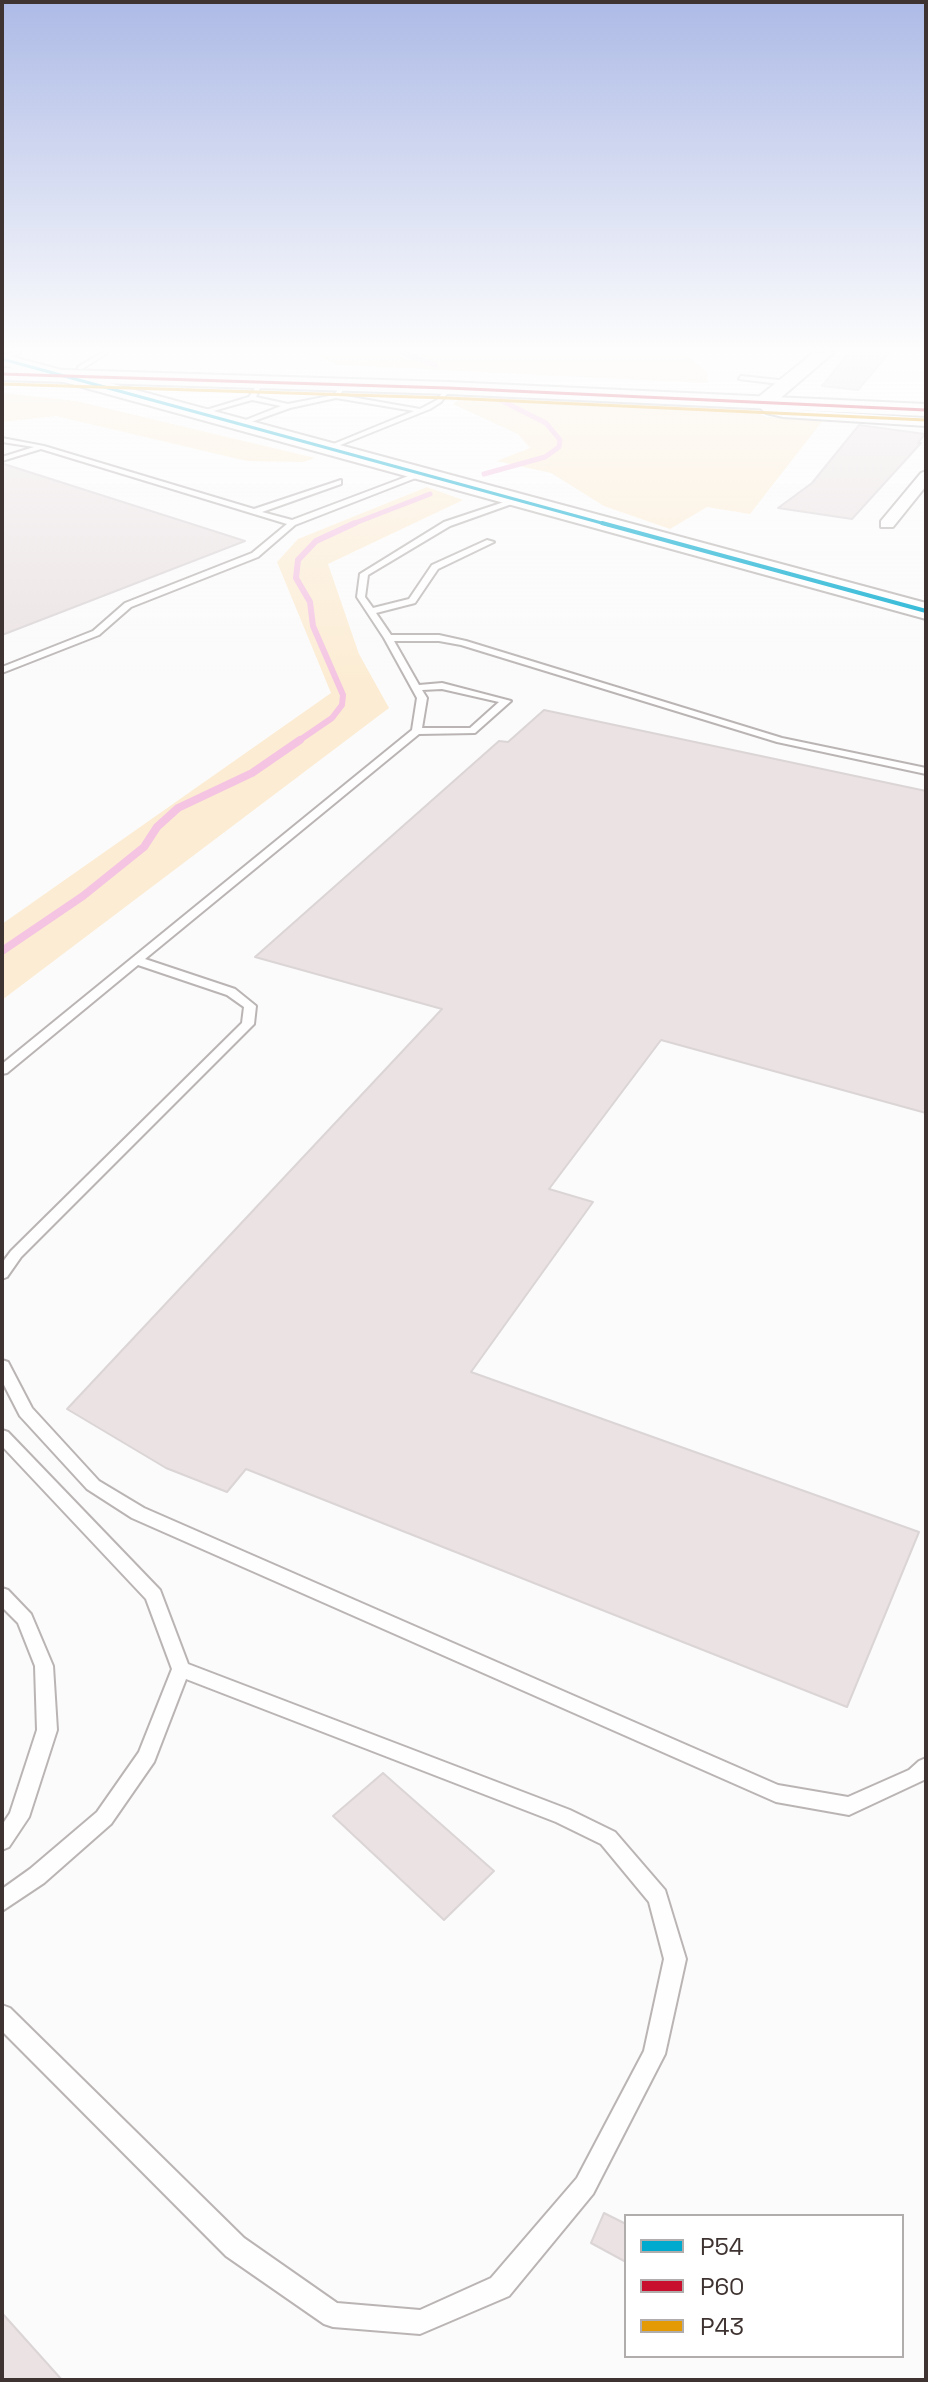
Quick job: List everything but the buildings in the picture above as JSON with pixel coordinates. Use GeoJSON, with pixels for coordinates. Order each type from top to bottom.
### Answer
{"type":"FeatureCollection","features":[{"type":"Feature","properties":{"kind":"main road"},"geometry":{"type":"LineString","coordinates":[[386,464],[926,611]]}},
{"type":"Feature","properties":{"kind":"street"},"geometry":{"type":"LineString","coordinates":[[887,524],[926,476]]}},
{"type":"Feature","properties":{"kind":"lane"},"geometry":{"type":"LineString","coordinates":[[98,464],[292,523]]}},
{"type":"Feature","properties":{"kind":"lane"},"geometry":{"type":"LineString","coordinates":[[2,670],[96,633],[128,605],[255,555],[292,523],[422,474]]}},
{"type":"Feature","properties":{"kind":"lane"},"geometry":{"type":"LineString","coordinates":[[254,512],[338,482]]}},
{"type":"Feature","properties":{"kind":"lane"},"geometry":{"type":"LineString","coordinates":[[2,1070],[417,731],[423,708],[417,688],[361,597],[364,574],[447,524],[519,500]]}},
{"type":"Feature","properties":{"kind":"lane"},"geometry":{"type":"LineString","coordinates":[[369,612],[412,601],[435,567],[490,542]]}},
{"type":"Feature","properties":{"kind":"lane"},"geometry":{"type":"LineString","coordinates":[[388,638],[439,638],[463,643],[780,740],[926,771]]}},
{"type":"Feature","properties":{"kind":"lane"},"geometry":{"type":"LineString","coordinates":[[417,688],[442,686],[506,701],[472,731],[417,731]]}},
{"type":"Feature","properties":{"kind":"lane"},"geometry":{"type":"LineString","coordinates":[[2,1274],[16,1254],[248,1024],[250,1006],[231,992],[138,961]]}},
{"type":"Feature","properties":{"kind":"lane"},"geometry":{"type":"LineString","coordinates":[[2,1366],[26,1412],[93,1485],[138,1513],[761,1787],[776,1793],[849,1806],[916,1776],[926,1767]]}},
{"type":"Feature","properties":{"kind":"lane"},"geometry":{"type":"LineString","coordinates":[[2,1436],[154,1595],[181,1669],[147,1756],[104,1818],[47,1868],[2,1901]]}},
{"type":"Feature","properties":{"kind":"lane"},"geometry":{"type":"LineString","coordinates":[[2,1595],[25,1619],[44,1666],[47,1730],[19,1817],[2,1841]]}},
{"type":"Feature","properties":{"kind":"lane"},"geometry":{"type":"LineString","coordinates":[[2,2016],[235,2247],[333,2315],[420,2322],[500,2287],[585,2186],[654,2054],[675,1959],[658,1897],[608,1838],[563,1816],[181,1669]]}},
{"type":"Feature","properties":{"kind":"shaded area"},"geometry":{"type":"Polygon","coordinates":[[[511,464],[789,464],[750,514],[707,507],[670,529],[604,506],[551,473],[511,464]]]}},
{"type":"Feature","properties":{"kind":"shaded area"},"geometry":{"type":"Polygon","coordinates":[[[427,487],[463,500],[328,564],[359,654],[389,708],[2,1000],[2,924],[331,693],[277,562],[298,539],[427,487]]]}},
{"type":"Feature","properties":{"kind":"waterway"},"geometry":{"type":"LineString","coordinates":[[484,474],[519,464]]}},
{"type":"Feature","properties":{"kind":"waterway"},"geometry":{"type":"LineString","coordinates":[[354,523],[430,494]]}},
{"type":"Feature","properties":{"kind":"waterway"},"geometry":{"type":"LineString","coordinates":[[297,742],[332,718],[342,705],[343,695],[313,626],[310,602],[296,578],[298,560],[316,541],[354,523]]}},
{"type":"Feature","properties":{"kind":"waterway"},"geometry":{"type":"LineString","coordinates":[[350,525],[354,523]]}},
{"type":"Feature","properties":{"kind":"waterway"},"geometry":{"type":"LineString","coordinates":[[2,951],[83,896],[144,847],[157,827],[178,808],[252,773],[300,740]]}},
{"type":"Feature","properties":{"kind":"transit line","name":"P54"},"geometry":{"type":"LineString","coordinates":[[388,464],[926,611]]}}]}
